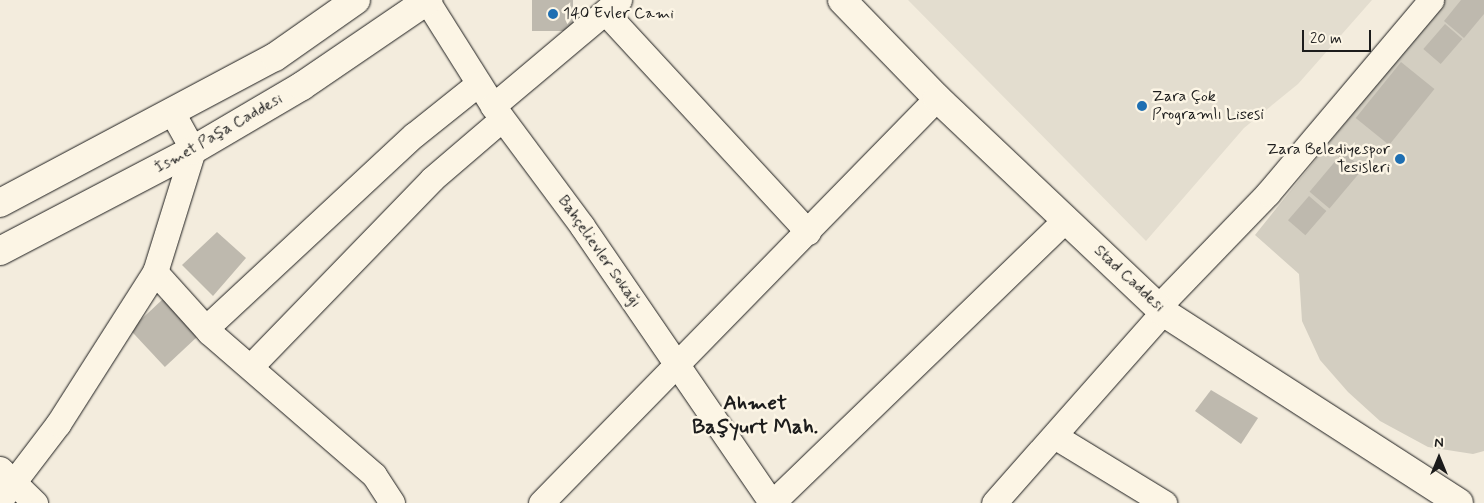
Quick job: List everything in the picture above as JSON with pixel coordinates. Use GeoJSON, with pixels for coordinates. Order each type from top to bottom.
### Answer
{"type":"FeatureCollection","features":[{"type":"Feature","properties":{"kind":"main road"},"geometry":{"type":"LineString","coordinates":[[0,204],[173,114],[275,57],[356,0]]}},
{"type":"Feature","properties":{"kind":"main road","name":"İsmet Paşa Caddesi"},"geometry":{"type":"LineString","coordinates":[[0,251],[193,150],[302,86],[428,0]]}},
{"type":"Feature","properties":{"kind":"main road","name":"Stad Caddesi"},"geometry":{"type":"LineString","coordinates":[[842,0],[937,98],[1161,310],[1460,503]]}},
{"type":"Feature","properties":{"kind":"street","name":"Bahçelievler Sokağı"},"geometry":{"type":"LineString","coordinates":[[428,0],[497,113],[677,365],[772,503]]}},
{"type":"Feature","properties":{"kind":"street"},"geometry":{"type":"LineString","coordinates":[[994,503],[1056,437],[1161,310],[1268,193],[1431,0]]}},
{"type":"Feature","properties":{"kind":"street"},"geometry":{"type":"LineString","coordinates":[[252,366],[497,113],[613,7],[808,232]]}},
{"type":"Feature","properties":{"kind":"street"},"geometry":{"type":"LineString","coordinates":[[206,328],[414,135],[478,84]]}},
{"type":"Feature","properties":{"kind":"street"},"geometry":{"type":"LineString","coordinates":[[541,503],[937,98]]}},
{"type":"Feature","properties":{"kind":"street"},"geometry":{"type":"LineString","coordinates":[[35,503],[4,484],[58,424],[155,272],[193,150],[173,114]]}},
{"type":"Feature","properties":{"kind":"street"},"geometry":{"type":"LineString","coordinates":[[772,503],[1065,220]]}},
{"type":"Feature","properties":{"kind":"street"},"geometry":{"type":"LineString","coordinates":[[155,272],[206,328],[252,366],[374,475],[392,503]]}},
{"type":"Feature","properties":{"kind":"street"},"geometry":{"type":"LineString","coordinates":[[1056,437],[1164,503]]}},
{"type":"Feature","properties":{"kind":"shaded area","name":"Zara Çok Programlı Lisesi"},"geometry":{"type":"Polygon","coordinates":[[[908,0],[1372,0],[1298,84],[1244,128],[1146,241],[908,0]]]}},
{"type":"Feature","properties":{"kind":"shaded area","name":"Zara Belediyespor Tesisleri"},"geometry":{"type":"Polygon","coordinates":[[[1444,0],[1484,0],[1484,451],[1473,454],[1428,447],[1380,421],[1348,392],[1320,360],[1302,321],[1299,274],[1255,235],[1444,0]]]}},
{"type":"Feature","properties":{"kind":"building","name":"140 Evler Cami"},"geometry":{"type":"Polygon","coordinates":[[[532,0],[573,0],[573,31],[532,31],[532,0]]]}},
{"type":"Feature","properties":{"kind":"building"},"geometry":{"type":"Polygon","coordinates":[[[1461,0],[1484,0],[1484,14],[1464,38],[1444,21],[1461,0]]]}},
{"type":"Feature","properties":{"kind":"building"},"geometry":{"type":"Polygon","coordinates":[[[1445,24],[1462,39],[1441,64],[1423,49],[1445,24]]]}},
{"type":"Feature","properties":{"kind":"building"},"geometry":{"type":"Polygon","coordinates":[[[1401,62],[1434,89],[1389,145],[1356,118],[1401,62]]]}},
{"type":"Feature","properties":{"kind":"building"},"geometry":{"type":"Polygon","coordinates":[[[1343,152],[1363,169],[1329,209],[1310,192],[1343,152]]]}},
{"type":"Feature","properties":{"kind":"building"},"geometry":{"type":"Polygon","coordinates":[[[1309,196],[1326,211],[1305,235],[1288,220],[1309,196]]]}},
{"type":"Feature","properties":{"kind":"building"},"geometry":{"type":"Polygon","coordinates":[[[217,232],[246,258],[213,296],[182,265],[217,232]]]}},
{"type":"Feature","properties":{"kind":"building"},"geometry":{"type":"Polygon","coordinates":[[[163,299],[198,336],[165,367],[130,330],[163,299]]]}},
{"type":"Feature","properties":{"kind":"building"},"geometry":{"type":"Polygon","coordinates":[[[1211,390],[1258,418],[1241,444],[1195,411],[1211,390]]]}},
{"type":"Feature","properties":{"kind":"place","name":"140 Evler Cami"},"geometry":{"type":"Point","coordinates":[553,14]}},
{"type":"Feature","properties":{"kind":"place","name":"Zara Çok Programlı Lisesi"},"geometry":{"type":"Point","coordinates":[1142,106]}},
{"type":"Feature","properties":{"kind":"place","name":"Zara Belediyespor Tesisleri"},"geometry":{"type":"Point","coordinates":[1400,159]}},
{"type":"Feature","properties":{"kind":"district","name":"Ahmet Başyurt Mah."},"geometry":{"type":"Point","coordinates":[755,415]}}]}
